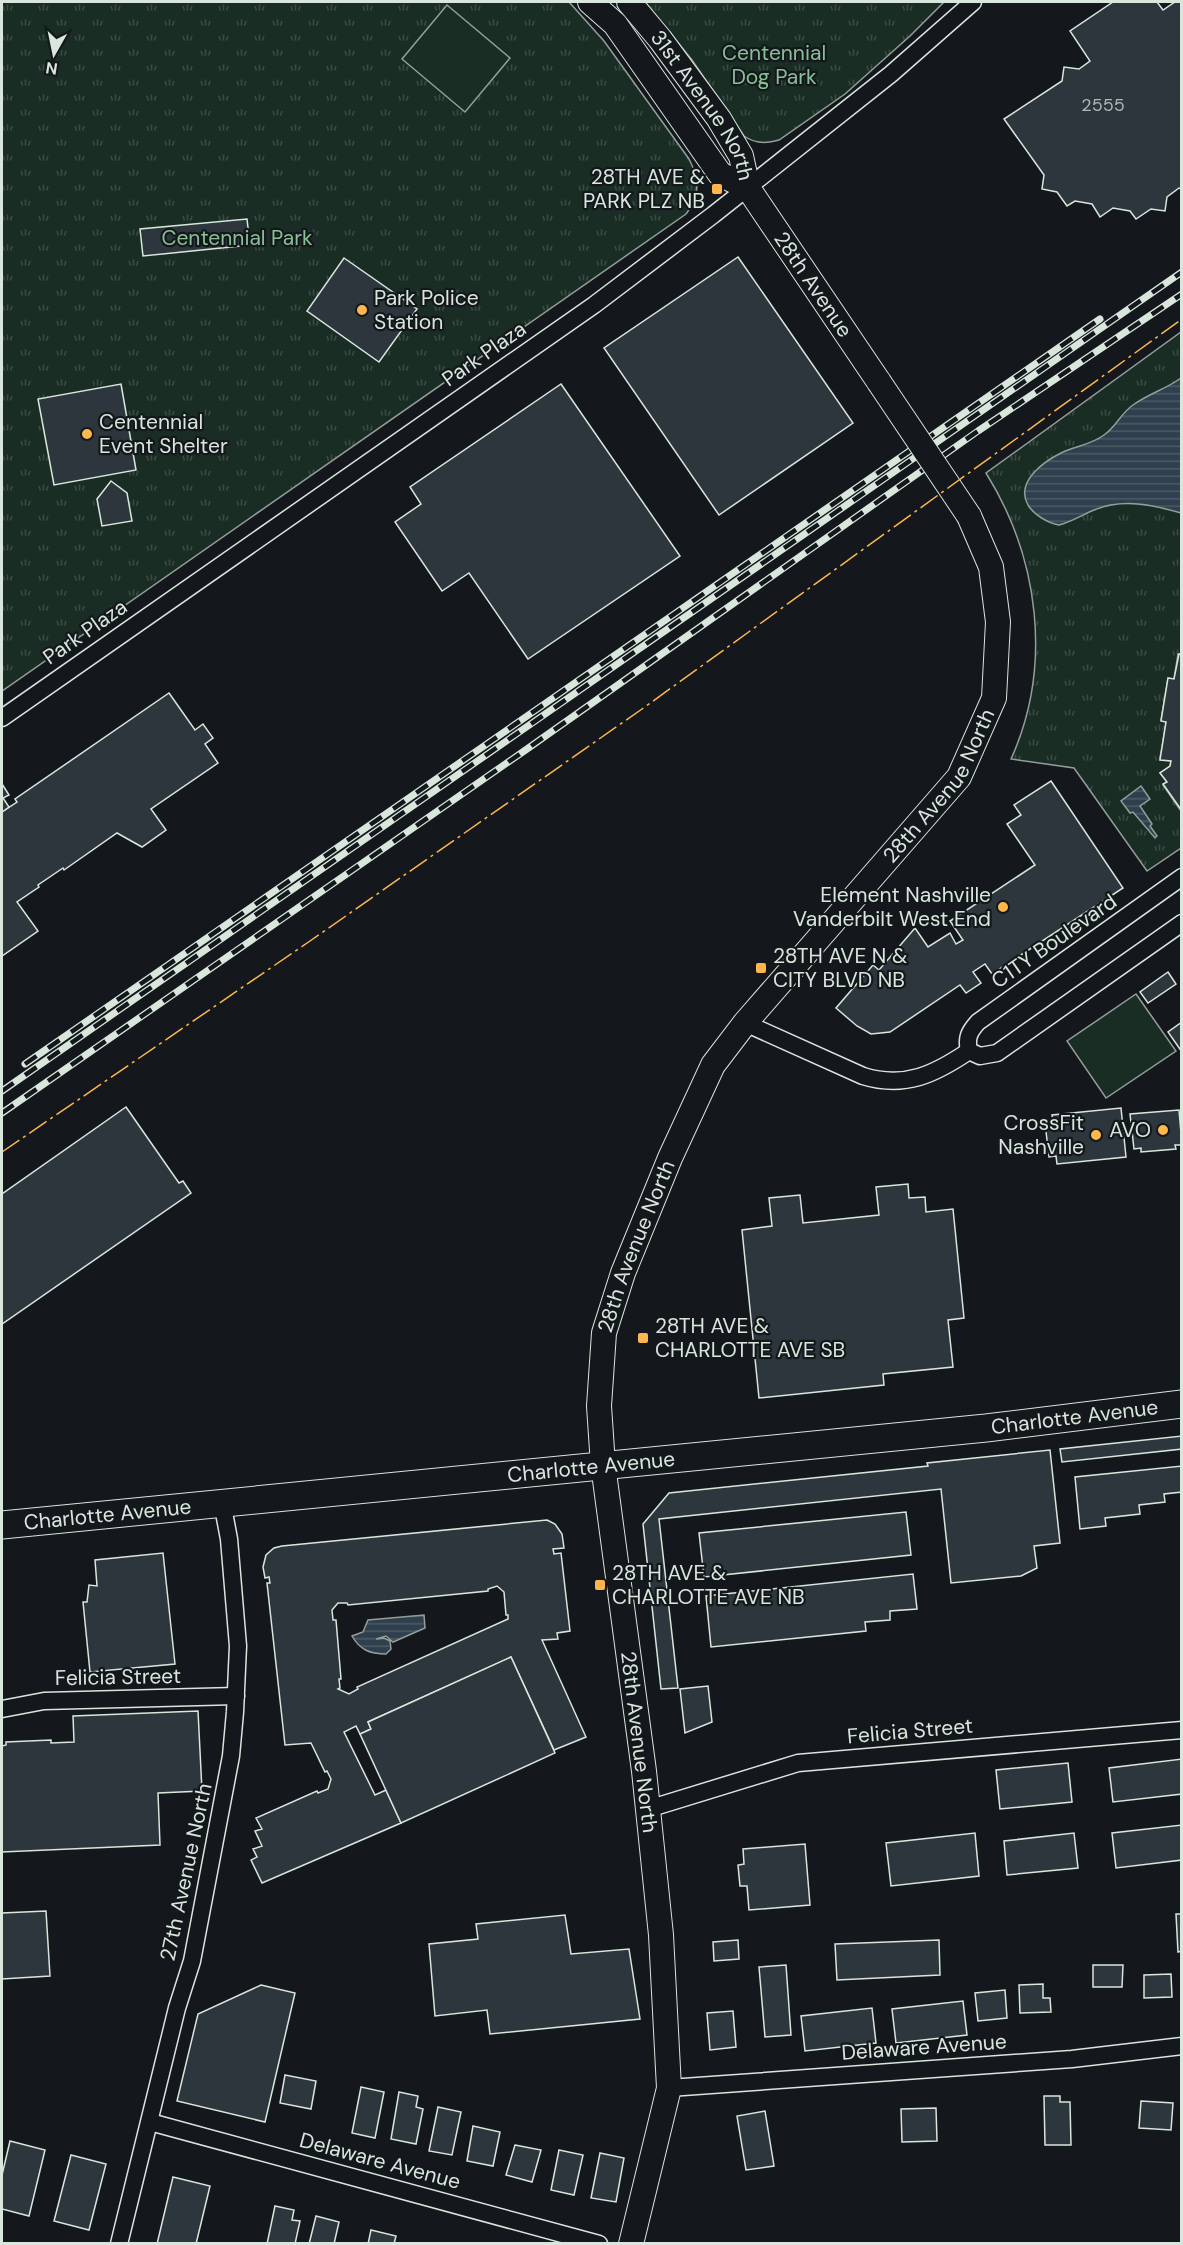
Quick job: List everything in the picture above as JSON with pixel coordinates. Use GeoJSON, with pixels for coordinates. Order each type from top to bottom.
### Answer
{"type":"FeatureCollection","features":[{"type":"Feature","properties":{"kind":"main road","name":"31st Avenue North"},"geometry":{"type":"LineString","coordinates":[[590,2],[615,24],[720,174],[748,188]]}},
{"type":"Feature","properties":{"kind":"main road","name":"31st Avenue North"},"geometry":{"type":"LineString","coordinates":[[628,2],[660,39],[719,119],[741,156],[748,188]]}},
{"type":"Feature","properties":{"kind":"main road","name":"28th Avenue"},"geometry":{"type":"LineString","coordinates":[[748,188],[879,382]]}},
{"type":"Feature","properties":{"kind":"main road","name":"28th Avenue North"},"geometry":{"type":"LineString","coordinates":[[632,2244],[669,2088],[661,1935],[648,1809],[603,1465],[599,1406],[604,1333],[623,1273],[670,1158],[713,1065],[745,1023],[959,777],[994,698],[998,622],[992,567],[969,516],[879,382]]}},
{"type":"Feature","properties":{"kind":"main road","name":"Charlotte Avenue"},"geometry":{"type":"LineString","coordinates":[[2,1525],[986,1428],[1182,1404]]}},
{"type":"Feature","properties":{"kind":"street","name":"Park Plaza"},"geometry":{"type":"LineString","coordinates":[[2,717],[594,305],[748,188],[891,74],[973,2]]}},
{"type":"Feature","properties":{"kind":"street","name":"C1TY Boulevard"},"geometry":{"type":"LineString","coordinates":[[969,1051],[967,1041],[970,1031],[978,1022],[1182,878]]}},
{"type":"Feature","properties":{"kind":"street"},"geometry":{"type":"LineString","coordinates":[[745,1023],[863,1076],[884,1081],[905,1081],[945,1067],[969,1051],[980,1056],[997,1053],[1182,923]]}},
{"type":"Feature","properties":{"kind":"street","name":"27th Avenue North"},"geometry":{"type":"LineString","coordinates":[[119,2244],[177,2008],[192,1961],[231,1756],[236,1696],[237,1628],[229,1539],[222,1502]]}},
{"type":"Feature","properties":{"kind":"street","name":"Felicia Street"},"geometry":{"type":"LineString","coordinates":[[2,1709],[44,1701],[236,1696]]}},
{"type":"Feature","properties":{"kind":"street","name":"Felicia Street"},"geometry":{"type":"LineString","coordinates":[[648,1809],[798,1763],[1182,1730]]}},
{"type":"Feature","properties":{"kind":"street","name":"Delaware Avenue"},"geometry":{"type":"LineString","coordinates":[[669,2088],[1072,2059],[1182,2046]]}},
{"type":"Feature","properties":{"kind":"street","name":"Delaware Avenue"},"geometry":{"type":"LineString","coordinates":[[150,2122],[599,2244]]}},
{"type":"Feature","properties":{"kind":"green space","name":"Centennial Park"},"geometry":{"type":"Polygon","coordinates":[[[2,2],[569,2],[604,41],[689,159],[695,173],[696,194],[686,214],[2,691],[2,2]]]}},
{"type":"Feature","properties":{"kind":"green space","name":"Centennial Dog Park"},"geometry":{"type":"Polygon","coordinates":[[[645,2],[944,2],[845,94],[779,140],[765,143],[752,141],[744,136],[692,60],[645,2]]]}},
{"type":"Feature","properties":{"kind":"green space"},"geometry":{"type":"Polygon","coordinates":[[[447,5],[510,58],[465,112],[402,59],[447,5]]]}},
{"type":"Feature","properties":{"kind":"green space"},"geometry":{"type":"Polygon","coordinates":[[[1181,332],[1181,654],[1178,654],[1174,679],[1168,678],[1161,720],[1166,722],[1160,759],[1171,761],[1170,766],[1160,773],[1167,782],[1163,785],[1181,811],[1181,848],[1147,871],[1074,768],[1011,759],[1024,723],[1032,687],[1036,650],[1034,613],[1028,576],[1018,540],[1004,506],[986,473],[1181,332]]]}},
{"type":"Feature","properties":{"kind":"green space"},"geometry":{"type":"Polygon","coordinates":[[[1136,994],[1176,1051],[1106,1098],[1067,1041],[1136,994]]]}},
{"type":"Feature","properties":{"kind":"water"},"geometry":{"type":"Polygon","coordinates":[[[1181,378],[1181,513],[1149,505],[1116,504],[1094,510],[1059,525],[1042,518],[1031,509],[1025,497],[1025,488],[1039,467],[1061,453],[1099,438],[1108,432],[1133,405],[1181,378]]]}},
{"type":"Feature","properties":{"kind":"water"},"geometry":{"type":"Polygon","coordinates":[[[1141,786],[1150,799],[1140,806],[1152,824],[1150,826],[1157,836],[1155,838],[1121,801],[1141,786]]]}},
{"type":"Feature","properties":{"kind":"water"},"geometry":{"type":"Polygon","coordinates":[[[424,1615],[425,1628],[393,1642],[386,1636],[376,1639],[384,1638],[390,1641],[391,1649],[386,1654],[366,1650],[358,1645],[352,1636],[363,1632],[368,1620],[424,1615]]]}},
{"type":"Feature","properties":{"kind":"building"},"geometry":{"type":"Polygon","coordinates":[[[1113,2],[1157,2],[1163,10],[1175,2],[1182,2],[1182,189],[1179,188],[1167,197],[1165,211],[1151,209],[1136,219],[1130,211],[1113,208],[1100,217],[1092,204],[1075,201],[1067,206],[1057,192],[1042,189],[1044,175],[1004,119],[1062,81],[1064,67],[1079,69],[1090,61],[1070,31],[1113,2]]]}},
{"type":"Feature","properties":{"kind":"building"},"geometry":{"type":"Polygon","coordinates":[[[247,219],[250,245],[143,256],[140,229],[247,219]]]}},
{"type":"Feature","properties":{"kind":"building"},"geometry":{"type":"Polygon","coordinates":[[[738,257],[853,423],[719,515],[604,348],[738,257]]]}},
{"type":"Feature","properties":{"kind":"building","name":"Park Police Station"},"geometry":{"type":"Polygon","coordinates":[[[344,258],[417,309],[379,362],[307,311],[344,258]]]}},
{"type":"Feature","properties":{"kind":"building","name":"Centennial Event Shelter"},"geometry":{"type":"Polygon","coordinates":[[[121,384],[136,470],[54,485],[38,399],[121,384]]]}},
{"type":"Feature","properties":{"kind":"building"},"geometry":{"type":"Polygon","coordinates":[[[561,384],[680,556],[528,659],[469,573],[442,591],[395,522],[421,504],[410,487],[561,384]]]}},
{"type":"Feature","properties":{"kind":"building"},"geometry":{"type":"Polygon","coordinates":[[[111,481],[127,493],[132,521],[102,526],[97,499],[111,481]]]}},
{"type":"Feature","properties":{"kind":"building"},"geometry":{"type":"Polygon","coordinates":[[[1179,654],[1182,654],[1182,811],[1163,784],[1167,782],[1160,773],[1170,766],[1171,761],[1160,760],[1166,722],[1161,721],[1168,678],[1174,679],[1179,654]]]}},
{"type":"Feature","properties":{"kind":"building"},"geometry":{"type":"Polygon","coordinates":[[[169,693],[195,730],[203,724],[213,738],[205,744],[218,763],[151,809],[166,830],[142,847],[117,833],[38,885],[39,887],[17,902],[38,931],[2,956],[2,812],[17,802],[15,799],[169,693]]]}},
{"type":"Feature","properties":{"kind":"building"},"geometry":{"type":"Polygon","coordinates":[[[1051,781],[1123,888],[992,974],[985,964],[973,972],[981,983],[966,993],[960,985],[890,1032],[871,1034],[857,1026],[836,1008],[873,965],[879,970],[915,928],[928,947],[950,933],[956,944],[963,940],[950,921],[1035,865],[1007,824],[1021,815],[1014,805],[1051,781]]]}},
{"type":"Feature","properties":{"kind":"building"},"geometry":{"type":"Polygon","coordinates":[[[2,784],[9,795],[3,798],[9,807],[2,812],[2,784]]]}},
{"type":"Feature","properties":{"kind":"building"},"geometry":{"type":"Polygon","coordinates":[[[1168,972],[1176,984],[1148,1003],[1140,992],[1168,972]]]}},
{"type":"Feature","properties":{"kind":"building"},"geometry":{"type":"Polygon","coordinates":[[[1182,1022],[1182,1052],[1168,1032],[1182,1022]]]}},
{"type":"Feature","properties":{"kind":"building"},"geometry":{"type":"Polygon","coordinates":[[[126,1107],[179,1183],[183,1181],[191,1193],[2,1324],[2,1194],[126,1107]]]}},
{"type":"Feature","properties":{"kind":"building"},"geometry":{"type":"Polygon","coordinates":[[[1121,1108],[1126,1157],[1057,1164],[1056,1156],[1049,1157],[1045,1123],[1053,1122],[1052,1115],[1121,1108]]]}},
{"type":"Feature","properties":{"kind":"building"},"geometry":{"type":"Polygon","coordinates":[[[1179,1110],[1182,1145],[1175,1145],[1176,1149],[1141,1152],[1141,1148],[1134,1149],[1130,1114],[1179,1110]]]}},
{"type":"Feature","properties":{"kind":"building"},"geometry":{"type":"Polygon","coordinates":[[[908,1184],[909,1198],[925,1197],[926,1212],[953,1209],[964,1318],[948,1320],[953,1367],[883,1374],[884,1385],[759,1398],[742,1230],[772,1226],[769,1198],[800,1195],[803,1223],[879,1215],[876,1187],[908,1184]]]}},
{"type":"Feature","properties":{"kind":"building"},"geometry":{"type":"Polygon","coordinates":[[[1182,1436],[1182,1449],[1062,1462],[1060,1449],[1182,1436]]]}},
{"type":"Feature","properties":{"kind":"building"},"geometry":{"type":"Polygon","coordinates":[[[1050,1450],[1060,1543],[1034,1546],[1037,1568],[1021,1576],[951,1583],[941,1489],[659,1519],[678,1688],[661,1689],[643,1524],[669,1493],[928,1466],[927,1463],[1050,1450]]]}},
{"type":"Feature","properties":{"kind":"building"},"geometry":{"type":"Polygon","coordinates":[[[1182,1466],[1182,1492],[1164,1494],[1165,1502],[1139,1505],[1140,1514],[1105,1518],[1106,1526],[1080,1529],[1075,1477],[1182,1466]]]}},
{"type":"Feature","properties":{"kind":"building"},"geometry":{"type":"Polygon","coordinates":[[[906,1512],[911,1555],[704,1577],[699,1533],[906,1512]]]}},
{"type":"Feature","properties":{"kind":"building"},"geometry":{"type":"Polygon","coordinates":[[[547,1520],[555,1524],[562,1534],[564,1548],[553,1549],[554,1554],[561,1553],[570,1631],[557,1633],[558,1639],[542,1640],[586,1737],[554,1750],[511,1657],[368,1722],[371,1729],[360,1734],[356,1726],[344,1732],[375,1795],[386,1790],[401,1823],[262,1883],[251,1860],[257,1857],[253,1849],[262,1846],[255,1831],[262,1829],[256,1818],[317,1791],[318,1793],[328,1789],[331,1779],[327,1771],[325,1772],[311,1743],[285,1745],[267,1583],[270,1583],[269,1577],[265,1578],[263,1567],[266,1555],[274,1548],[547,1520]],[[497,1586],[488,1591],[348,1605],[338,1603],[332,1610],[333,1620],[336,1620],[341,1679],[339,1679],[340,1688],[338,1689],[349,1694],[358,1689],[357,1687],[508,1619],[504,1592],[497,1586]]]}},
{"type":"Feature","properties":{"kind":"building"},"geometry":{"type":"Polygon","coordinates":[[[163,1553],[175,1664],[90,1672],[83,1602],[87,1602],[89,1585],[97,1586],[95,1560],[163,1553]]]}},
{"type":"Feature","properties":{"kind":"building"},"geometry":{"type":"Polygon","coordinates":[[[913,1574],[917,1609],[890,1611],[890,1620],[865,1622],[866,1631],[711,1647],[706,1596],[913,1574]]]}},
{"type":"Feature","properties":{"kind":"building"},"geometry":{"type":"Polygon","coordinates":[[[511,1657],[555,1753],[401,1823],[360,1734],[371,1729],[368,1722],[511,1657]]]}},
{"type":"Feature","properties":{"kind":"building"},"geometry":{"type":"Polygon","coordinates":[[[708,1686],[712,1722],[685,1733],[680,1689],[708,1686]]]}},
{"type":"Feature","properties":{"kind":"building"},"geometry":{"type":"Polygon","coordinates":[[[198,1711],[202,1791],[158,1793],[160,1845],[2,1852],[2,1746],[6,1745],[6,1742],[51,1740],[51,1743],[74,1742],[73,1716],[198,1711]]]}},
{"type":"Feature","properties":{"kind":"building"},"geometry":{"type":"Polygon","coordinates":[[[1182,1759],[1182,1794],[1113,1802],[1109,1768],[1182,1759]]]}},
{"type":"Feature","properties":{"kind":"building"},"geometry":{"type":"Polygon","coordinates":[[[1068,1763],[1072,1802],[1000,1809],[996,1770],[1068,1763]]]}},
{"type":"Feature","properties":{"kind":"building"},"geometry":{"type":"Polygon","coordinates":[[[1182,1825],[1182,1860],[1116,1868],[1112,1833],[1182,1825]]]}},
{"type":"Feature","properties":{"kind":"building"},"geometry":{"type":"Polygon","coordinates":[[[975,1833],[979,1876],[891,1886],[886,1843],[975,1833]]]}},
{"type":"Feature","properties":{"kind":"building"},"geometry":{"type":"Polygon","coordinates":[[[1074,1833],[1078,1868],[1007,1875],[1004,1841],[1074,1833]]]}},
{"type":"Feature","properties":{"kind":"building"},"geometry":{"type":"Polygon","coordinates":[[[805,1844],[810,1905],[749,1910],[747,1886],[740,1886],[738,1865],[744,1864],[743,1849],[805,1844]]]}},
{"type":"Feature","properties":{"kind":"building"},"geometry":{"type":"Polygon","coordinates":[[[46,1911],[50,1976],[2,1979],[2,1913],[46,1911]]]}},
{"type":"Feature","properties":{"kind":"building"},"geometry":{"type":"Polygon","coordinates":[[[1176,1914],[1182,1914],[1182,1951],[1178,1952],[1176,1914]]]}},
{"type":"Feature","properties":{"kind":"building"},"geometry":{"type":"Polygon","coordinates":[[[565,1915],[571,1954],[629,1949],[640,2019],[490,2034],[487,2010],[435,2016],[429,1944],[478,1939],[476,1924],[565,1915]]]}},
{"type":"Feature","properties":{"kind":"building"},"geometry":{"type":"Polygon","coordinates":[[[738,1940],[739,1959],[714,1961],[713,1942],[738,1940]]]}},
{"type":"Feature","properties":{"kind":"building"},"geometry":{"type":"Polygon","coordinates":[[[939,1940],[940,1975],[837,1980],[835,1944],[939,1940]]]}},
{"type":"Feature","properties":{"kind":"building"},"geometry":{"type":"Polygon","coordinates":[[[786,1965],[791,2035],[765,2037],[759,1967],[786,1965]]]}},
{"type":"Feature","properties":{"kind":"building"},"geometry":{"type":"Polygon","coordinates":[[[1093,1965],[1123,1965],[1122,1987],[1093,1987],[1093,1965]]]}},
{"type":"Feature","properties":{"kind":"building"},"geometry":{"type":"Polygon","coordinates":[[[1171,1974],[1172,1997],[1144,1998],[1144,1975],[1171,1974]]]}},
{"type":"Feature","properties":{"kind":"building"},"geometry":{"type":"Polygon","coordinates":[[[1043,1984],[1043,1998],[1050,1998],[1051,2012],[1020,2013],[1019,1985],[1043,1984]]]}},
{"type":"Feature","properties":{"kind":"building"},"geometry":{"type":"Polygon","coordinates":[[[261,1985],[295,1993],[265,2122],[177,2101],[198,2014],[261,1985]]]}},
{"type":"Feature","properties":{"kind":"building"},"geometry":{"type":"Polygon","coordinates":[[[1005,1990],[1007,2018],[978,2021],[975,1993],[1005,1990]]]}},
{"type":"Feature","properties":{"kind":"building"},"geometry":{"type":"Polygon","coordinates":[[[963,2001],[967,2035],[896,2043],[892,2009],[963,2001]]]}},
{"type":"Feature","properties":{"kind":"building"},"geometry":{"type":"Polygon","coordinates":[[[872,2008],[876,2043],[805,2051],[801,2016],[872,2008]]]}},
{"type":"Feature","properties":{"kind":"building"},"geometry":{"type":"Polygon","coordinates":[[[733,2011],[736,2047],[710,2050],[707,2013],[733,2011]]]}},
{"type":"Feature","properties":{"kind":"building"},"geometry":{"type":"Polygon","coordinates":[[[285,2075],[316,2081],[311,2109],[280,2103],[285,2075]]]}},
{"type":"Feature","properties":{"kind":"building"},"geometry":{"type":"Polygon","coordinates":[[[361,2087],[384,2092],[375,2138],[352,2133],[361,2087]]]}},
{"type":"Feature","properties":{"kind":"building"},"geometry":{"type":"Polygon","coordinates":[[[399,2092],[418,2096],[416,2107],[423,2109],[416,2144],[391,2139],[399,2092]]]}},
{"type":"Feature","properties":{"kind":"building"},"geometry":{"type":"Polygon","coordinates":[[[1044,2096],[1060,2096],[1060,2102],[1070,2102],[1071,2145],[1045,2145],[1044,2096]]]}},
{"type":"Feature","properties":{"kind":"building"},"geometry":{"type":"Polygon","coordinates":[[[1141,2101],[1173,2103],[1171,2130],[1139,2128],[1141,2101]]]}},
{"type":"Feature","properties":{"kind":"building"},"geometry":{"type":"Polygon","coordinates":[[[438,2107],[461,2112],[452,2155],[429,2151],[438,2107]]]}},
{"type":"Feature","properties":{"kind":"building"},"geometry":{"type":"Polygon","coordinates":[[[936,2108],[937,2141],[902,2142],[901,2109],[936,2108]]]}},
{"type":"Feature","properties":{"kind":"building"},"geometry":{"type":"Polygon","coordinates":[[[765,2111],[774,2166],[746,2170],[737,2116],[765,2111]]]}},
{"type":"Feature","properties":{"kind":"building"},"geometry":{"type":"Polygon","coordinates":[[[473,2126],[500,2132],[493,2166],[467,2161],[473,2126]]]}},
{"type":"Feature","properties":{"kind":"building"},"geometry":{"type":"Polygon","coordinates":[[[10,2141],[45,2150],[29,2216],[2,2209],[2,2175],[10,2141]]]}},
{"type":"Feature","properties":{"kind":"building"},"geometry":{"type":"Polygon","coordinates":[[[515,2145],[541,2150],[532,2182],[506,2175],[515,2145]]]}},
{"type":"Feature","properties":{"kind":"building"},"geometry":{"type":"Polygon","coordinates":[[[559,2150],[583,2155],[574,2195],[551,2190],[559,2150]]]}},
{"type":"Feature","properties":{"kind":"building"},"geometry":{"type":"Polygon","coordinates":[[[600,2153],[624,2158],[616,2202],[591,2198],[600,2153]]]}},
{"type":"Feature","properties":{"kind":"building"},"geometry":{"type":"Polygon","coordinates":[[[71,2155],[106,2164],[89,2230],[54,2221],[71,2155]]]}},
{"type":"Feature","properties":{"kind":"building"},"geometry":{"type":"Polygon","coordinates":[[[173,2177],[210,2186],[196,2244],[157,2244],[173,2177]]]}},
{"type":"Feature","properties":{"kind":"building"},"geometry":{"type":"Polygon","coordinates":[[[275,2206],[294,2210],[292,2220],[300,2221],[295,2244],[267,2244],[275,2206]]]}},
{"type":"Feature","properties":{"kind":"building"},"geometry":{"type":"Polygon","coordinates":[[[316,2216],[339,2222],[334,2244],[309,2244],[316,2216]]]}},
{"type":"Feature","properties":{"kind":"building"},"geometry":{"type":"Polygon","coordinates":[[[371,2230],[396,2236],[394,2244],[368,2244],[371,2230]]]}},
{"type":"Feature","properties":{"kind":"railway"},"geometry":{"type":"LineString","coordinates":[[2,1091],[1182,272]]}},
{"type":"Feature","properties":{"kind":"railway"},"geometry":{"type":"LineString","coordinates":[[2,1113],[527,749],[978,431],[1182,294]]}},
{"type":"Feature","properties":{"kind":"railway"},"geometry":{"type":"LineString","coordinates":[[25,1064],[1100,319]]}},
{"type":"Feature","properties":{"kind":"power"},"geometry":{"type":"LineString","coordinates":[[2,1152],[310,941],[642,709],[1182,319]]}},
{"type":"Feature","properties":{"kind":"place","name":"28TH AVE & PARK PLZ NB"},"geometry":{"type":"Point","coordinates":[717,189]}},
{"type":"Feature","properties":{"kind":"place","name":"Park Police Station"},"geometry":{"type":"Point","coordinates":[362,310]}},
{"type":"Feature","properties":{"kind":"place","name":"Centennial Event Shelter"},"geometry":{"type":"Point","coordinates":[87,434]}},
{"type":"Feature","properties":{"kind":"place","name":"Element Nashville Vanderbilt West End"},"geometry":{"type":"Point","coordinates":[1003,907]}},
{"type":"Feature","properties":{"kind":"place","name":"28TH AVE N & CITY BLVD NB"},"geometry":{"type":"Point","coordinates":[761,968]}},
{"type":"Feature","properties":{"kind":"place","name":"AVO"},"geometry":{"type":"Point","coordinates":[1163,1130]}},
{"type":"Feature","properties":{"kind":"place","name":"CrossFit Nashville"},"geometry":{"type":"Point","coordinates":[1096,1135]}},
{"type":"Feature","properties":{"kind":"place","name":"28TH AVE & CHARLOTTE AVE SB"},"geometry":{"type":"Point","coordinates":[643,1338]}},
{"type":"Feature","properties":{"kind":"place","name":"28TH AVE & CHARLOTTE AVE NB"},"geometry":{"type":"Point","coordinates":[600,1585]}}]}
